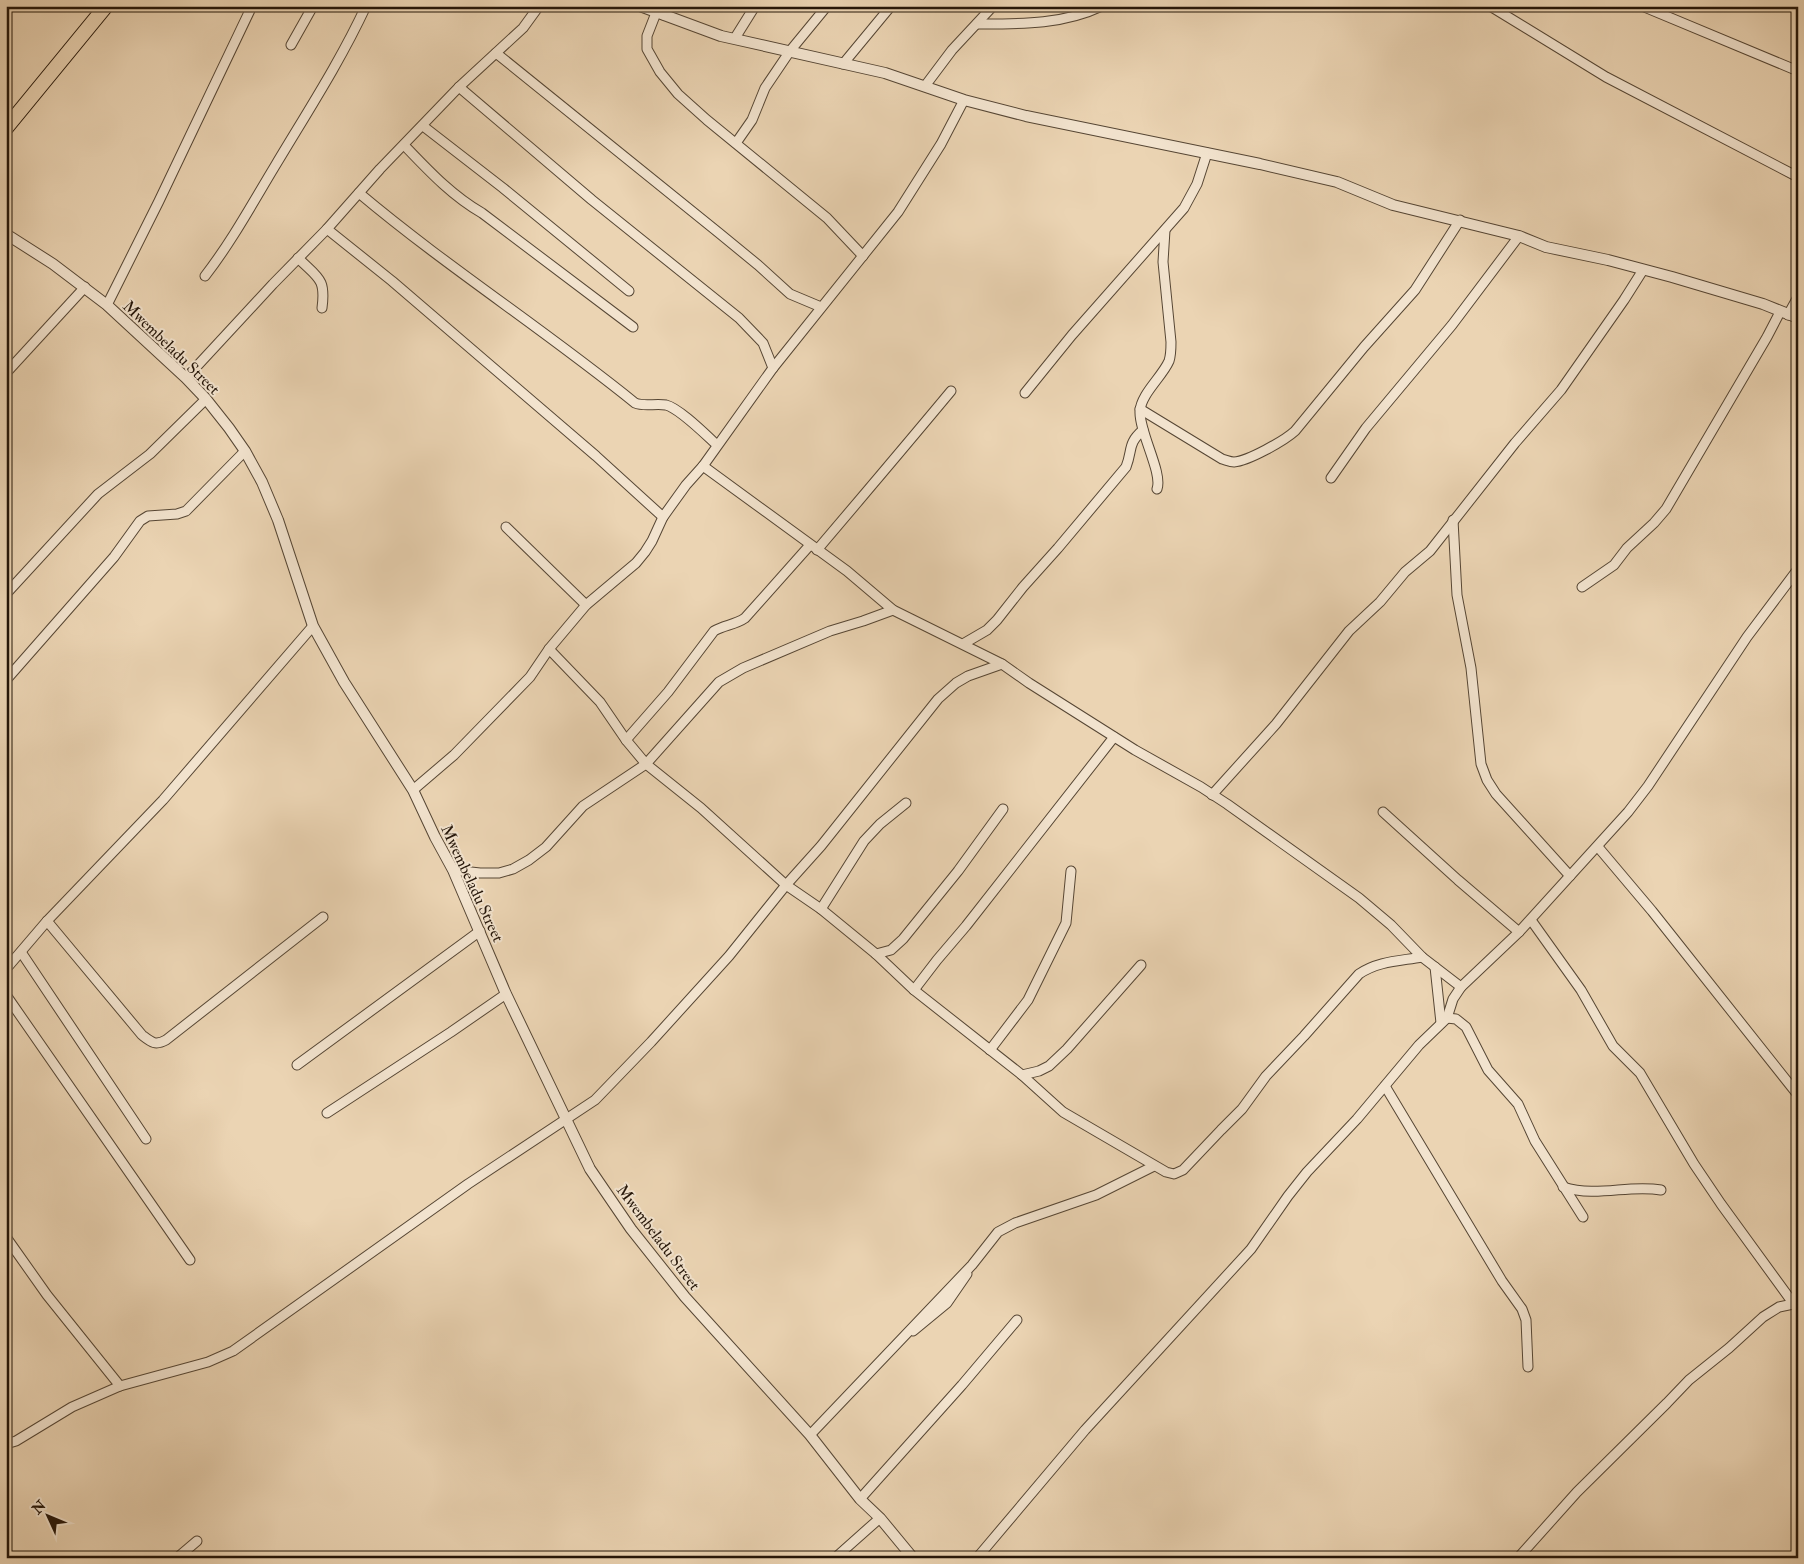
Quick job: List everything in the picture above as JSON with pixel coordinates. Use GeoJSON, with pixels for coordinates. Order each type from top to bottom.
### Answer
{"type":"FeatureCollection","features":[{"type":"Feature","properties":{"kind":"main road"},"geometry":{"type":"LineString","coordinates":[[6,128],[106,6]]}},
{"type":"Feature","properties":{"kind":"street"},"geometry":{"type":"LineString","coordinates":[[107,305],[252,6]]}},
{"type":"Feature","properties":{"kind":"street"},"geometry":{"type":"LineString","coordinates":[[291,45],[313,6]]}},
{"type":"Feature","properties":{"kind":"street"},"geometry":{"type":"LineString","coordinates":[[205,276],[234,237],[327,78],[366,6]]}},
{"type":"Feature","properties":{"kind":"street"},"geometry":{"type":"LineString","coordinates":[[186,378],[459,87],[523,28],[539,6]]}},
{"type":"Feature","properties":{"kind":"street"},"geometry":{"type":"LineString","coordinates":[[640,6],[722,36],[886,73],[964,100],[1026,116],[1206,152],[1337,182],[1392,205],[1460,220],[1519,236],[1546,247],[1608,260],[1728,293],[1763,304],[1788,315]]}},
{"type":"Feature","properties":{"kind":"street"},"geometry":{"type":"LineString","coordinates":[[671,6],[660,14],[647,36],[647,49],[660,72],[678,94],[827,218],[863,256]]}},
{"type":"Feature","properties":{"kind":"street"},"geometry":{"type":"LineString","coordinates":[[734,38],[755,6]]}},
{"type":"Feature","properties":{"kind":"street"},"geometry":{"type":"LineString","coordinates":[[736,143],[752,120],[766,88],[790,51],[827,6]]}},
{"type":"Feature","properties":{"kind":"street"},"geometry":{"type":"LineString","coordinates":[[843,64],[891,6]]}},
{"type":"Feature","properties":{"kind":"street"},"geometry":{"type":"LineString","coordinates":[[925,86],[952,50],[993,6]]}},
{"type":"Feature","properties":{"kind":"street"},"geometry":{"type":"LineString","coordinates":[[977,24],[1045,23],[1081,16],[1102,6]]}},
{"type":"Feature","properties":{"kind":"street"},"geometry":{"type":"LineString","coordinates":[[1490,6],[1606,77],[1798,177]]}},
{"type":"Feature","properties":{"kind":"street"},"geometry":{"type":"LineString","coordinates":[[1642,6],[1798,71]]}},
{"type":"Feature","properties":{"kind":"street"},"geometry":{"type":"LineString","coordinates":[[496,53],[727,239],[790,294],[822,307]]}},
{"type":"Feature","properties":{"kind":"street"},"geometry":{"type":"LineString","coordinates":[[459,87],[592,200],[740,318],[763,343],[773,368]]}},
{"type":"Feature","properties":{"kind":"street"},"geometry":{"type":"LineString","coordinates":[[413,790],[454,755],[524,684],[550,648],[586,606],[636,563],[652,541],[663,517],[703,466],[773,368],[881,235],[917,184],[964,100]]}},
{"type":"Feature","properties":{"kind":"street"},"geometry":{"type":"LineString","coordinates":[[423,126],[503,188],[629,291]]}},
{"type":"Feature","properties":{"kind":"street"},"geometry":{"type":"LineString","coordinates":[[404,145],[436,180],[633,327]]}},
{"type":"Feature","properties":{"kind":"street"},"geometry":{"type":"LineString","coordinates":[[1025,393],[1078,328],[1184,208],[1197,184],[1206,152]]}},
{"type":"Feature","properties":{"kind":"street"},"geometry":{"type":"LineString","coordinates":[[359,192],[425,246],[558,343],[635,403],[642,405],[668,405],[717,446]]}},
{"type":"Feature","properties":{"kind":"street"},"geometry":{"type":"LineString","coordinates":[[1140,408],[1222,459],[1232,462],[1251,456],[1283,440],[1295,431],[1364,347],[1415,290],[1460,220]]}},
{"type":"Feature","properties":{"kind":"street"},"geometry":{"type":"LineString","coordinates":[[327,229],[392,281],[596,456],[663,517]]}},
{"type":"Feature","properties":{"kind":"street"},"geometry":{"type":"LineString","coordinates":[[1157,489],[1158,480],[1142,430],[1140,408],[1168,362],[1171,353],[1164,262],[1165,230]]}},
{"type":"Feature","properties":{"kind":"street"},"geometry":{"type":"LineString","coordinates":[[1331,478],[1366,428],[1452,325],[1519,236]]}},
{"type":"Feature","properties":{"kind":"street","name":"Mwembeladu Street"},"geometry":{"type":"LineString","coordinates":[[7,237],[53,264],[107,305],[206,399],[245,451],[262,482],[278,520],[313,626],[344,682],[413,790],[435,838],[453,870],[506,994],[590,1169],[631,1229],[685,1297],[810,1435],[860,1499],[880,1518],[913,1558]]}},
{"type":"Feature","properties":{"kind":"street"},"geometry":{"type":"LineString","coordinates":[[298,258],[317,275],[322,283],[324,295],[322,308]]}},
{"type":"Feature","properties":{"kind":"street"},"geometry":{"type":"LineString","coordinates":[[1212,795],[1276,724],[1349,631],[1380,602],[1405,572],[1430,551],[1515,443],[1561,390],[1604,330],[1643,270]]}},
{"type":"Feature","properties":{"kind":"street"},"geometry":{"type":"LineString","coordinates":[[6,373],[85,287]]}},
{"type":"Feature","properties":{"kind":"street"},"geometry":{"type":"LineString","coordinates":[[1582,587],[1614,566],[1627,548],[1666,509],[1767,337],[1788,315],[1798,297]]}},
{"type":"Feature","properties":{"kind":"street"},"geometry":{"type":"LineString","coordinates":[[626,740],[668,692],[714,631],[721,627],[738,623],[745,618],[912,439],[951,391]]}},
{"type":"Feature","properties":{"kind":"street"},"geometry":{"type":"LineString","coordinates":[[6,594],[98,494],[150,454],[206,399]]}},
{"type":"Feature","properties":{"kind":"street"},"geometry":{"type":"LineString","coordinates":[[963,644],[987,630],[997,620],[1023,587],[1088,514],[1126,467],[1134,437],[1142,430]]}},
{"type":"Feature","properties":{"kind":"street"},"geometry":{"type":"LineString","coordinates":[[6,680],[114,557],[140,521],[148,516],[177,514],[186,511],[245,451]]}},
{"type":"Feature","properties":{"kind":"street"},"geometry":{"type":"LineString","coordinates":[[703,466],[847,571],[893,610],[1002,664],[1141,754],[1212,795],[1359,898],[1391,925],[1422,958],[1461,987]]}},
{"type":"Feature","properties":{"kind":"street"},"geometry":{"type":"LineString","coordinates":[[1453,520],[1457,595],[1471,668],[1481,764],[1487,780],[1496,794],[1570,876]]}},
{"type":"Feature","properties":{"kind":"street"},"geometry":{"type":"LineString","coordinates":[[506,527],[586,606]]}},
{"type":"Feature","properties":{"kind":"street"},"geometry":{"type":"LineString","coordinates":[[977,1558],[1084,1430],[1251,1249],[1307,1172],[1357,1119],[1419,1045],[1444,1021],[1453,999],[1461,987],[1531,920],[1628,812],[1648,786],[1747,638],[1798,569]]}},
{"type":"Feature","properties":{"kind":"street"},"geometry":{"type":"LineString","coordinates":[[453,870],[498,873],[513,869],[529,860],[546,847],[583,806],[646,764],[720,682],[743,668],[830,631],[893,610]]}},
{"type":"Feature","properties":{"kind":"street"},"geometry":{"type":"LineString","coordinates":[[6,969],[47,921],[163,800],[313,626]]}},
{"type":"Feature","properties":{"kind":"street"},"geometry":{"type":"LineString","coordinates":[[550,648],[600,702],[626,740],[646,764],[701,808],[786,885],[821,909],[876,954],[914,990],[1022,1074],[1063,1112],[1154,1166],[1174,1174],[1183,1170],[1242,1109],[1266,1076],[1359,974],[1369,967],[1382,962],[1422,958]]}},
{"type":"Feature","properties":{"kind":"street"},"geometry":{"type":"LineString","coordinates":[[6,1444],[16,1441],[72,1407],[120,1386],[208,1362],[233,1352],[468,1184],[595,1100],[651,1042],[728,956],[786,885],[821,846],[938,699],[956,683],[968,676],[1002,664]]}},
{"type":"Feature","properties":{"kind":"street"},"geometry":{"type":"LineString","coordinates":[[914,990],[1114,737]]}},
{"type":"Feature","properties":{"kind":"street"},"geometry":{"type":"LineString","coordinates":[[821,909],[864,841],[880,824],[906,803]]}},
{"type":"Feature","properties":{"kind":"street"},"geometry":{"type":"LineString","coordinates":[[876,954],[891,950],[903,939],[958,871],[1003,809]]}},
{"type":"Feature","properties":{"kind":"street"},"geometry":{"type":"LineString","coordinates":[[1383,812],[1519,932]]}},
{"type":"Feature","properties":{"kind":"street"},"geometry":{"type":"LineString","coordinates":[[1598,847],[1675,939],[1798,1095]]}},
{"type":"Feature","properties":{"kind":"street"},"geometry":{"type":"LineString","coordinates":[[990,1050],[1028,1000],[1066,923],[1071,871]]}},
{"type":"Feature","properties":{"kind":"street"},"geometry":{"type":"LineString","coordinates":[[47,921],[142,1035],[151,1043],[158,1044],[166,1040],[323,917]]}},
{"type":"Feature","properties":{"kind":"street"},"geometry":{"type":"LineString","coordinates":[[1518,1558],[1576,1492],[1668,1403],[1689,1380],[1729,1348],[1763,1316],[1780,1307],[1795,1303],[1721,1204],[1694,1164],[1640,1074],[1613,1046],[1580,990],[1531,920]]}},
{"type":"Feature","properties":{"kind":"street"},"geometry":{"type":"LineString","coordinates":[[297,1065],[480,931]]}},
{"type":"Feature","properties":{"kind":"street"},"geometry":{"type":"LineString","coordinates":[[21,952],[146,1140]]}},
{"type":"Feature","properties":{"kind":"street"},"geometry":{"type":"LineString","coordinates":[[1022,1074],[1039,1071],[1048,1066],[1066,1049],[1141,965]]}},
{"type":"Feature","properties":{"kind":"street"},"geometry":{"type":"LineString","coordinates":[[1435,967],[1444,1021]]}},
{"type":"Feature","properties":{"kind":"street"},"geometry":{"type":"LineString","coordinates":[[327,1112],[506,994]]}},
{"type":"Feature","properties":{"kind":"street"},"geometry":{"type":"LineString","coordinates":[[6,995],[190,1260]]}},
{"type":"Feature","properties":{"kind":"street"},"geometry":{"type":"LineString","coordinates":[[1444,1021],[1456,1019],[1466,1027],[1488,1070],[1518,1104],[1535,1141],[1583,1216]]}},
{"type":"Feature","properties":{"kind":"street"},"geometry":{"type":"LineString","coordinates":[[1385,1086],[1502,1280],[1522,1309],[1526,1320],[1528,1367]]}},
{"type":"Feature","properties":{"kind":"street"},"geometry":{"type":"LineString","coordinates":[[810,1435],[976,1260],[991,1239],[1008,1226],[1096,1195],[1154,1166]]}},
{"type":"Feature","properties":{"kind":"street"},"geometry":{"type":"LineString","coordinates":[[1563,1187],[1587,1193],[1639,1189],[1661,1190]]}},
{"type":"Feature","properties":{"kind":"street"},"geometry":{"type":"LineString","coordinates":[[6,1237],[47,1296],[120,1386]]}},
{"type":"Feature","properties":{"kind":"street"},"geometry":{"type":"LineString","coordinates":[[860,1499],[962,1385],[1017,1320]]}},
{"type":"Feature","properties":{"kind":"street"},"geometry":{"type":"LineString","coordinates":[[835,1558],[880,1518]]}},
{"type":"Feature","properties":{"kind":"street"},"geometry":{"type":"LineString","coordinates":[[177,1558],[196,1541]]}}]}
